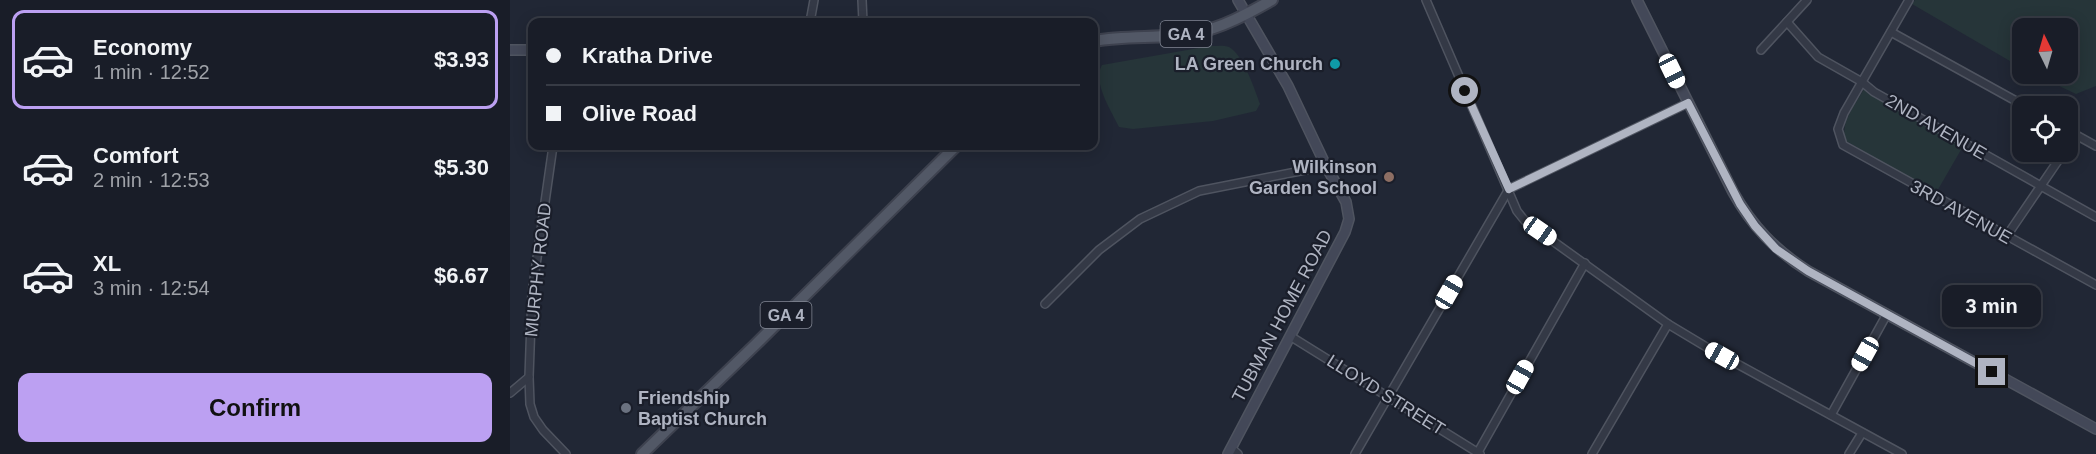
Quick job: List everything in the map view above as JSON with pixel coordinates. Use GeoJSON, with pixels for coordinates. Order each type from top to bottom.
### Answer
{"type":"FeatureCollection","features":[{"type":"Feature","properties":{"kind":"main road","name":"GA 4"},"geometry":{"type":"LineString","coordinates":[[1098,40],[1116,37],[1197,33],[1246,15],[1272,0]]}},
{"type":"Feature","properties":{"kind":"main road","name":"GA 4"},"geometry":{"type":"LineString","coordinates":[[642,454],[764,337],[952,150]]}},
{"type":"Feature","properties":{"kind":"street"},"geometry":{"type":"LineString","coordinates":[[811,18],[814,0]]}},
{"type":"Feature","properties":{"kind":"street"},"geometry":{"type":"LineString","coordinates":[[862,0],[863,18]]}},
{"type":"Feature","properties":{"kind":"street","name":"TUBMAN HOME ROAD"},"geometry":{"type":"LineString","coordinates":[[1233,452],[1290,336],[1345,232],[1349,219],[1346,202],[1288,86],[1238,0]]}},
{"type":"Feature","properties":{"kind":"street"},"geometry":{"type":"LineString","coordinates":[[1426,0],[1517,211],[1525,221],[1668,324],[1902,454]]}},
{"type":"Feature","properties":{"kind":"street"},"geometry":{"type":"LineString","coordinates":[[1637,0],[1740,204],[1768,242],[1808,271],[2096,429]]}},
{"type":"Feature","properties":{"kind":"street"},"geometry":{"type":"LineString","coordinates":[[1761,50],[1807,0]]}},
{"type":"Feature","properties":{"kind":"street"},"geometry":{"type":"LineString","coordinates":[[1862,82],[1909,0]]}},
{"type":"Feature","properties":{"kind":"street","name":"2ND AVENUE"},"geometry":{"type":"LineString","coordinates":[[1787,22],[1818,57],[1862,82],[1874,92],[2096,217]]}},
{"type":"Feature","properties":{"kind":"street"},"geometry":{"type":"LineString","coordinates":[[1890,32],[2012,99]]}},
{"type":"Feature","properties":{"kind":"street"},"geometry":{"type":"LineString","coordinates":[[510,50],[528,50]]}},
{"type":"Feature","properties":{"kind":"street","name":"3RD AVENUE"},"geometry":{"type":"LineString","coordinates":[[1862,82],[1844,113],[1838,129],[1843,145],[2096,285]]}},
{"type":"Feature","properties":{"kind":"street"},"geometry":{"type":"LineString","coordinates":[[1355,454],[1509,189],[1688,103]]}},
{"type":"Feature","properties":{"kind":"street"},"geometry":{"type":"LineString","coordinates":[[2078,136],[2096,146]]}},
{"type":"Feature","properties":{"kind":"street","name":"MURPHY ROAD"},"geometry":{"type":"LineString","coordinates":[[552,150],[532,293],[528,377],[530,404],[534,417],[566,454]]}},
{"type":"Feature","properties":{"kind":"street"},"geometry":{"type":"LineString","coordinates":[[2006,237],[2057,162]]}},
{"type":"Feature","properties":{"kind":"street"},"geometry":{"type":"LineString","coordinates":[[1045,304],[1099,250],[1140,219],[1199,191],[1326,166]]}},
{"type":"Feature","properties":{"kind":"street"},"geometry":{"type":"LineString","coordinates":[[1478,454],[1585,263]]}},
{"type":"Feature","properties":{"kind":"street"},"geometry":{"type":"LineString","coordinates":[[1831,415],[1887,314]]}},
{"type":"Feature","properties":{"kind":"street"},"geometry":{"type":"LineString","coordinates":[[1592,454],[1668,324]]}},
{"type":"Feature","properties":{"kind":"street","name":"LLOYD STREET"},"geometry":{"type":"LineString","coordinates":[[1290,336],[1389,396],[1478,454]]}},
{"type":"Feature","properties":{"kind":"street"},"geometry":{"type":"LineString","coordinates":[[510,393],[528,377]]}},
{"type":"Feature","properties":{"kind":"street"},"geometry":{"type":"LineString","coordinates":[[1849,454],[1862,433]]}},
{"type":"Feature","properties":{"kind":"shaded area"},"geometry":{"type":"Polygon","coordinates":[[[1915,0],[2096,0],[2096,86],[2076,94],[2055,84],[2078,84],[2078,18],[2012,18],[2012,62],[1912,4],[1915,0]]]}},
{"type":"Feature","properties":{"kind":"shaded area"},"geometry":{"type":"Polygon","coordinates":[[[1210,46],[1229,47],[1239,57],[1260,104],[1256,111],[1213,121],[1133,129],[1119,127],[1101,88],[1099,79],[1102,65],[1210,46]]]}},
{"type":"Feature","properties":{"kind":"shaded area"},"geometry":{"type":"Polygon","coordinates":[[[1864,89],[1962,148],[1936,193],[1846,141],[1844,134],[1847,121],[1864,89]]]}},
{"type":"Feature","properties":{"kind":"place","name":"LA Green Church"},"geometry":{"type":"Point","coordinates":[1335,64]}},
{"type":"Feature","properties":{"kind":"place","name":"Wilkinson Garden School"},"geometry":{"type":"Point","coordinates":[1389,177]}},
{"type":"Feature","properties":{"kind":"place","name":"Friendship Baptist Church"},"geometry":{"type":"Point","coordinates":[626,408]}},
{"type":"Feature","properties":{"kind":"route"},"geometry":{"type":"LineString","coordinates":[[1465,91],[1509,189],[1688,103],[1740,204],[1768,242],[1808,271],[1992,372]]}}]}
